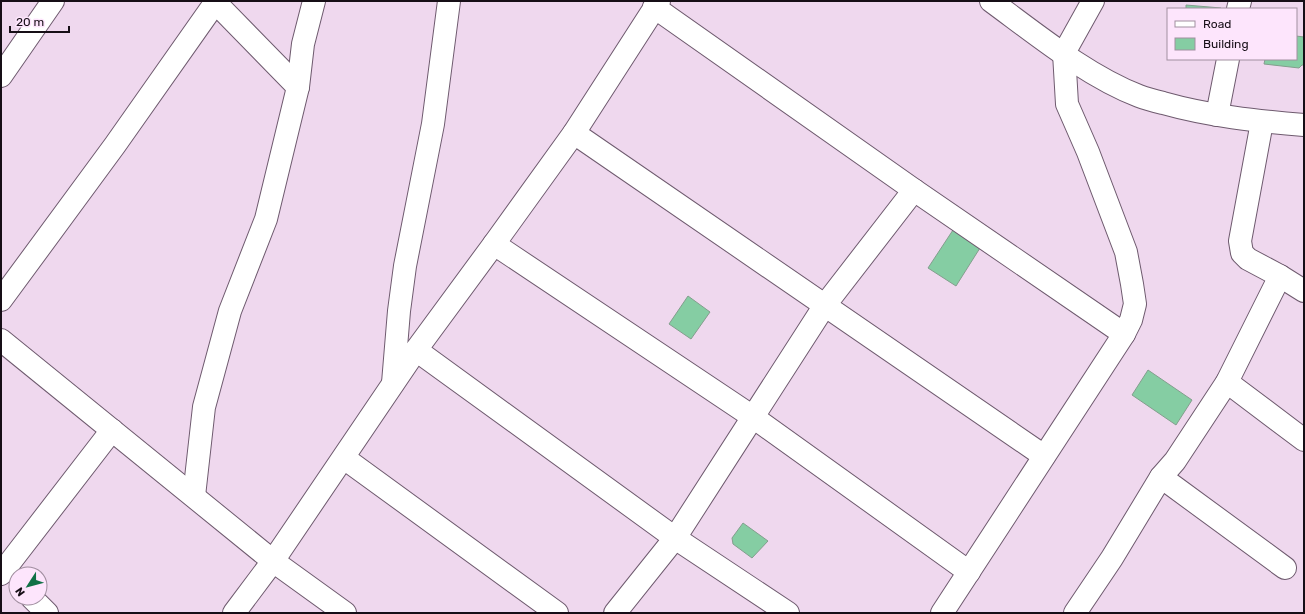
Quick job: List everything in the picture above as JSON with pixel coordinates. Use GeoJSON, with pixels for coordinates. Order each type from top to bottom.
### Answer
{"type":"FeatureCollection","features":[{"type":"Feature","properties":{"kind":"street"},"geometry":{"type":"LineString","coordinates":[[1,76],[53,1]]}},
{"type":"Feature","properties":{"kind":"street"},"geometry":{"type":"LineString","coordinates":[[194,496],[204,407],[230,311],[266,219],[298,87],[303,44],[314,1]]}},
{"type":"Feature","properties":{"kind":"street"},"geometry":{"type":"LineString","coordinates":[[393,384],[399,311],[405,266],[433,124],[448,1]]}},
{"type":"Feature","properties":{"kind":"street"},"geometry":{"type":"LineString","coordinates":[[991,1],[1064,54],[1100,77],[1139,96],[1178,107],[1217,115],[1262,122],[1304,125]]}},
{"type":"Feature","properties":{"kind":"street"},"geometry":{"type":"LineString","coordinates":[[942,613],[1124,334],[1131,320],[1135,304],[1126,252],[1088,152],[1067,104],[1064,54],[1093,1]]}},
{"type":"Feature","properties":{"kind":"street"},"geometry":{"type":"LineString","coordinates":[[1,300],[116,145],[215,2],[298,87]]}},
{"type":"Feature","properties":{"kind":"street"},"geometry":{"type":"LineString","coordinates":[[234,613],[273,561],[416,350],[574,133],[657,4],[914,190],[1124,334]]}},
{"type":"Feature","properties":{"kind":"street"},"geometry":{"type":"LineString","coordinates":[[1217,115],[1228,60]]}},
{"type":"Feature","properties":{"kind":"street"},"geometry":{"type":"LineString","coordinates":[[1262,122],[1240,241],[1242,253],[1248,259],[1304,291]]}},
{"type":"Feature","properties":{"kind":"street"},"geometry":{"type":"LineString","coordinates":[[574,133],[1044,456]]}},
{"type":"Feature","properties":{"kind":"street"},"geometry":{"type":"LineString","coordinates":[[615,613],[675,538],[825,305],[914,190]]}},
{"type":"Feature","properties":{"kind":"street"},"geometry":{"type":"LineString","coordinates":[[494,244],[753,417],[969,572]]}},
{"type":"Feature","properties":{"kind":"street"},"geometry":{"type":"LineString","coordinates":[[1075,613],[1112,558],[1161,477],[1175,461],[1227,382],[1280,276]]}},
{"type":"Feature","properties":{"kind":"street"},"geometry":{"type":"LineString","coordinates":[[1,340],[273,561],[345,613]]}},
{"type":"Feature","properties":{"kind":"street"},"geometry":{"type":"LineString","coordinates":[[416,350],[675,538],[788,613]]}},
{"type":"Feature","properties":{"kind":"street"},"geometry":{"type":"LineString","coordinates":[[1227,382],[1304,440]]}},
{"type":"Feature","properties":{"kind":"street"},"geometry":{"type":"LineString","coordinates":[[7,575],[112,430]]}},
{"type":"Feature","properties":{"kind":"street"},"geometry":{"type":"LineString","coordinates":[[344,458],[557,613]]}},
{"type":"Feature","properties":{"kind":"street"},"geometry":{"type":"LineString","coordinates":[[1161,477],[1285,568]]}},
{"type":"Feature","properties":{"kind":"building"},"geometry":{"type":"Polygon","coordinates":[[[1186,5],[1221,8],[1186,8],[1186,5]]]}},
{"type":"Feature","properties":{"kind":"building"},"geometry":{"type":"Polygon","coordinates":[[[1297,36],[1304,37],[1304,65],[1299,68],[1264,64],[1265,60],[1297,60],[1297,36]]]}},
{"type":"Feature","properties":{"kind":"building"},"geometry":{"type":"Polygon","coordinates":[[[953,230],[980,248],[956,286],[928,268],[953,230]]]}},
{"type":"Feature","properties":{"kind":"building"},"geometry":{"type":"Polygon","coordinates":[[[688,296],[710,312],[691,339],[669,324],[688,296]]]}},
{"type":"Feature","properties":{"kind":"building"},"geometry":{"type":"Polygon","coordinates":[[[1148,370],[1192,400],[1176,425],[1132,395],[1148,370]]]}},
{"type":"Feature","properties":{"kind":"building"},"geometry":{"type":"Polygon","coordinates":[[[743,523],[768,541],[752,558],[733,544],[732,538],[743,523]]]}}]}
